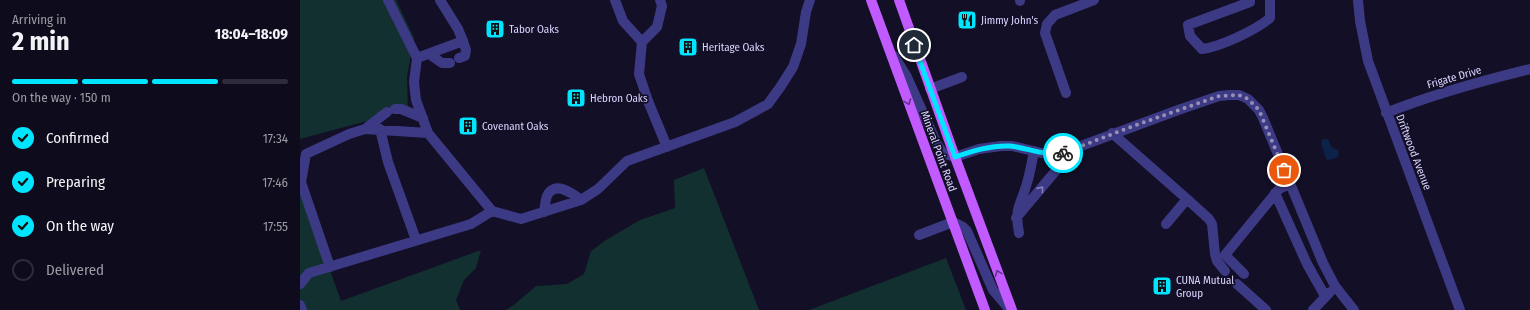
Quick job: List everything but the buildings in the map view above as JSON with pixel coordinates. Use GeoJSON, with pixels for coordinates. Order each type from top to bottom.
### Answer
{"type":"FeatureCollection","features":[{"type":"Feature","properties":{"kind":"main road","name":"Mineral Point Road"},"geometry":{"type":"LineString","coordinates":[[871,0],[985,310]]}},
{"type":"Feature","properties":{"kind":"main road","name":"Mineral Point Road"},"geometry":{"type":"LineString","coordinates":[[898,0],[1011,310]]}},
{"type":"Feature","properties":{"kind":"street"},"geometry":{"type":"LineString","coordinates":[[388,0],[417,58],[414,82],[416,100],[428,133],[492,211],[521,219],[581,200],[598,189],[628,162],[735,122],[768,104],[793,67],[801,44],[806,12],[810,0]]}},
{"type":"Feature","properties":{"kind":"street"},"geometry":{"type":"LineString","coordinates":[[440,0],[458,29],[463,41],[466,50],[465,56],[460,58]]}},
{"type":"Feature","properties":{"kind":"street"},"geometry":{"type":"LineString","coordinates":[[615,0],[623,21],[642,42]]}},
{"type":"Feature","properties":{"kind":"street"},"geometry":{"type":"LineString","coordinates":[[660,0],[662,6],[657,27],[642,42],[639,74],[648,101],[667,147]]}},
{"type":"Feature","properties":{"kind":"street"},"geometry":{"type":"LineString","coordinates":[[1066,93],[1045,33],[1047,24],[1055,15],[1094,0]]}},
{"type":"Feature","properties":{"kind":"street"},"geometry":{"type":"LineString","coordinates":[[1250,0],[1250,2],[1188,25],[1190,36],[1202,48],[1212,48],[1261,26],[1270,18],[1270,0]]}},
{"type":"Feature","properties":{"kind":"street","name":"Driftwood Avenue"},"geometry":{"type":"LineString","coordinates":[[1358,0],[1360,21],[1368,61],[1460,310]]}},
{"type":"Feature","properties":{"kind":"street"},"geometry":{"type":"LineString","coordinates":[[417,58],[463,41]]}},
{"type":"Feature","properties":{"kind":"street"},"geometry":{"type":"LineString","coordinates":[[889,48],[907,77],[937,144],[943,153],[955,157],[979,149],[1001,146],[1012,146],[1046,154],[1062,153],[1219,96],[1239,95],[1248,99],[1259,110],[1323,263],[1335,286],[1354,310]]}},
{"type":"Feature","properties":{"kind":"street"},"geometry":{"type":"LineString","coordinates":[[429,54],[442,63],[450,63]]}},
{"type":"Feature","properties":{"kind":"street","name":"Frigate Drive"},"geometry":{"type":"LineString","coordinates":[[1386,112],[1452,89],[1530,69]]}},
{"type":"Feature","properties":{"kind":"street"},"geometry":{"type":"LineString","coordinates":[[930,89],[962,77]]}},
{"type":"Feature","properties":{"kind":"street"},"geometry":{"type":"LineString","coordinates":[[365,129],[391,110],[401,109],[422,118]]}},
{"type":"Feature","properties":{"kind":"street"},"geometry":{"type":"LineString","coordinates":[[330,267],[301,182],[306,154],[349,134],[365,129],[428,133]]}},
{"type":"Feature","properties":{"kind":"street"},"geometry":{"type":"LineString","coordinates":[[380,129],[388,162],[416,240]]}},
{"type":"Feature","properties":{"kind":"street"},"geometry":{"type":"LineString","coordinates":[[1112,134],[1210,219],[1217,261],[1225,271]]}},
{"type":"Feature","properties":{"kind":"street"},"geometry":{"type":"LineString","coordinates":[[1016,218],[1076,147]]}},
{"type":"Feature","properties":{"kind":"street"},"geometry":{"type":"LineString","coordinates":[[1018,232],[1016,218],[1018,206],[1027,184],[1034,152]]}},
{"type":"Feature","properties":{"kind":"street"},"geometry":{"type":"LineString","coordinates":[[1244,274],[1225,255],[1275,193],[1279,189],[1289,184]]}},
{"type":"Feature","properties":{"kind":"street"},"geometry":{"type":"LineString","coordinates":[[544,212],[547,196],[550,191],[556,189],[562,188],[570,191],[581,200]]}},
{"type":"Feature","properties":{"kind":"street"},"geometry":{"type":"LineString","coordinates":[[1275,193],[1307,264],[1321,305]]}},
{"type":"Feature","properties":{"kind":"street"},"geometry":{"type":"LineString","coordinates":[[1166,224],[1187,199]]}},
{"type":"Feature","properties":{"kind":"street"},"geometry":{"type":"LineString","coordinates":[[300,284],[309,273],[472,224],[492,211]]}},
{"type":"Feature","properties":{"kind":"street"},"geometry":{"type":"LineString","coordinates":[[919,235],[953,222],[963,227],[967,231],[993,290],[1011,310]]}},
{"type":"Feature","properties":{"kind":"street"},"geometry":{"type":"LineString","coordinates":[[1237,284],[1266,310]]}},
{"type":"Feature","properties":{"kind":"street"},"geometry":{"type":"LineString","coordinates":[[1321,305],[1335,286]]}},
{"type":"Feature","properties":{"kind":"street"},"geometry":{"type":"LineString","coordinates":[[300,304],[302,310]]}},
{"type":"Feature","properties":{"kind":"green space"},"geometry":{"type":"Polygon","coordinates":[[[300,0],[396,0],[414,38],[407,77],[408,110],[300,139],[300,0]]]}},
{"type":"Feature","properties":{"kind":"green space"},"geometry":{"type":"Polygon","coordinates":[[[704,168],[759,310],[506,310],[536,286],[567,284],[584,274],[591,251],[606,240],[640,220],[675,208],[674,180],[704,168]]]}},
{"type":"Feature","properties":{"kind":"green space"},"geometry":{"type":"Polygon","coordinates":[[[300,186],[341,301],[481,250],[476,268],[464,280],[456,300],[460,310],[300,310],[300,186]]]}},
{"type":"Feature","properties":{"kind":"green space"},"geometry":{"type":"Polygon","coordinates":[[[946,258],[966,310],[809,310],[946,258]]]}},
{"type":"Feature","properties":{"kind":"water"},"geometry":{"type":"Polygon","coordinates":[[[1323,139],[1328,139],[1332,148],[1338,150],[1339,155],[1336,158],[1326,159],[1321,143],[1323,139]]]}},
{"type":"Feature","properties":{"kind":"way so far"},"geometry":{"type":"LineString","coordinates":[[1063,153],[1136,125],[1219,96],[1239,95],[1248,99],[1259,110],[1284,170]]}},
{"type":"Feature","properties":{"kind":"place","name":"Jimmy John's"},"geometry":{"type":"Point","coordinates":[967,20]}},
{"type":"Feature","properties":{"kind":"place","name":"Tabor Oaks"},"geometry":{"type":"Point","coordinates":[495,29]}},
{"type":"Feature","properties":{"kind":"place","name":"Heritage Oaks"},"geometry":{"type":"Point","coordinates":[688,47]}},
{"type":"Feature","properties":{"kind":"place","name":"Hebron Oaks"},"geometry":{"type":"Point","coordinates":[576,98]}},
{"type":"Feature","properties":{"kind":"place","name":"Covenant Oaks"},"geometry":{"type":"Point","coordinates":[468,126]}},
{"type":"Feature","properties":{"kind":"place","name":"CUNA Mutual Group"},"geometry":{"type":"Point","coordinates":[1162,286]}},
{"type":"Feature","properties":{"kind":"route"},"geometry":{"type":"LineString","coordinates":[[914,45],[955,157],[979,149],[1001,146],[1012,146],[1046,154],[1063,153]]}}]}
